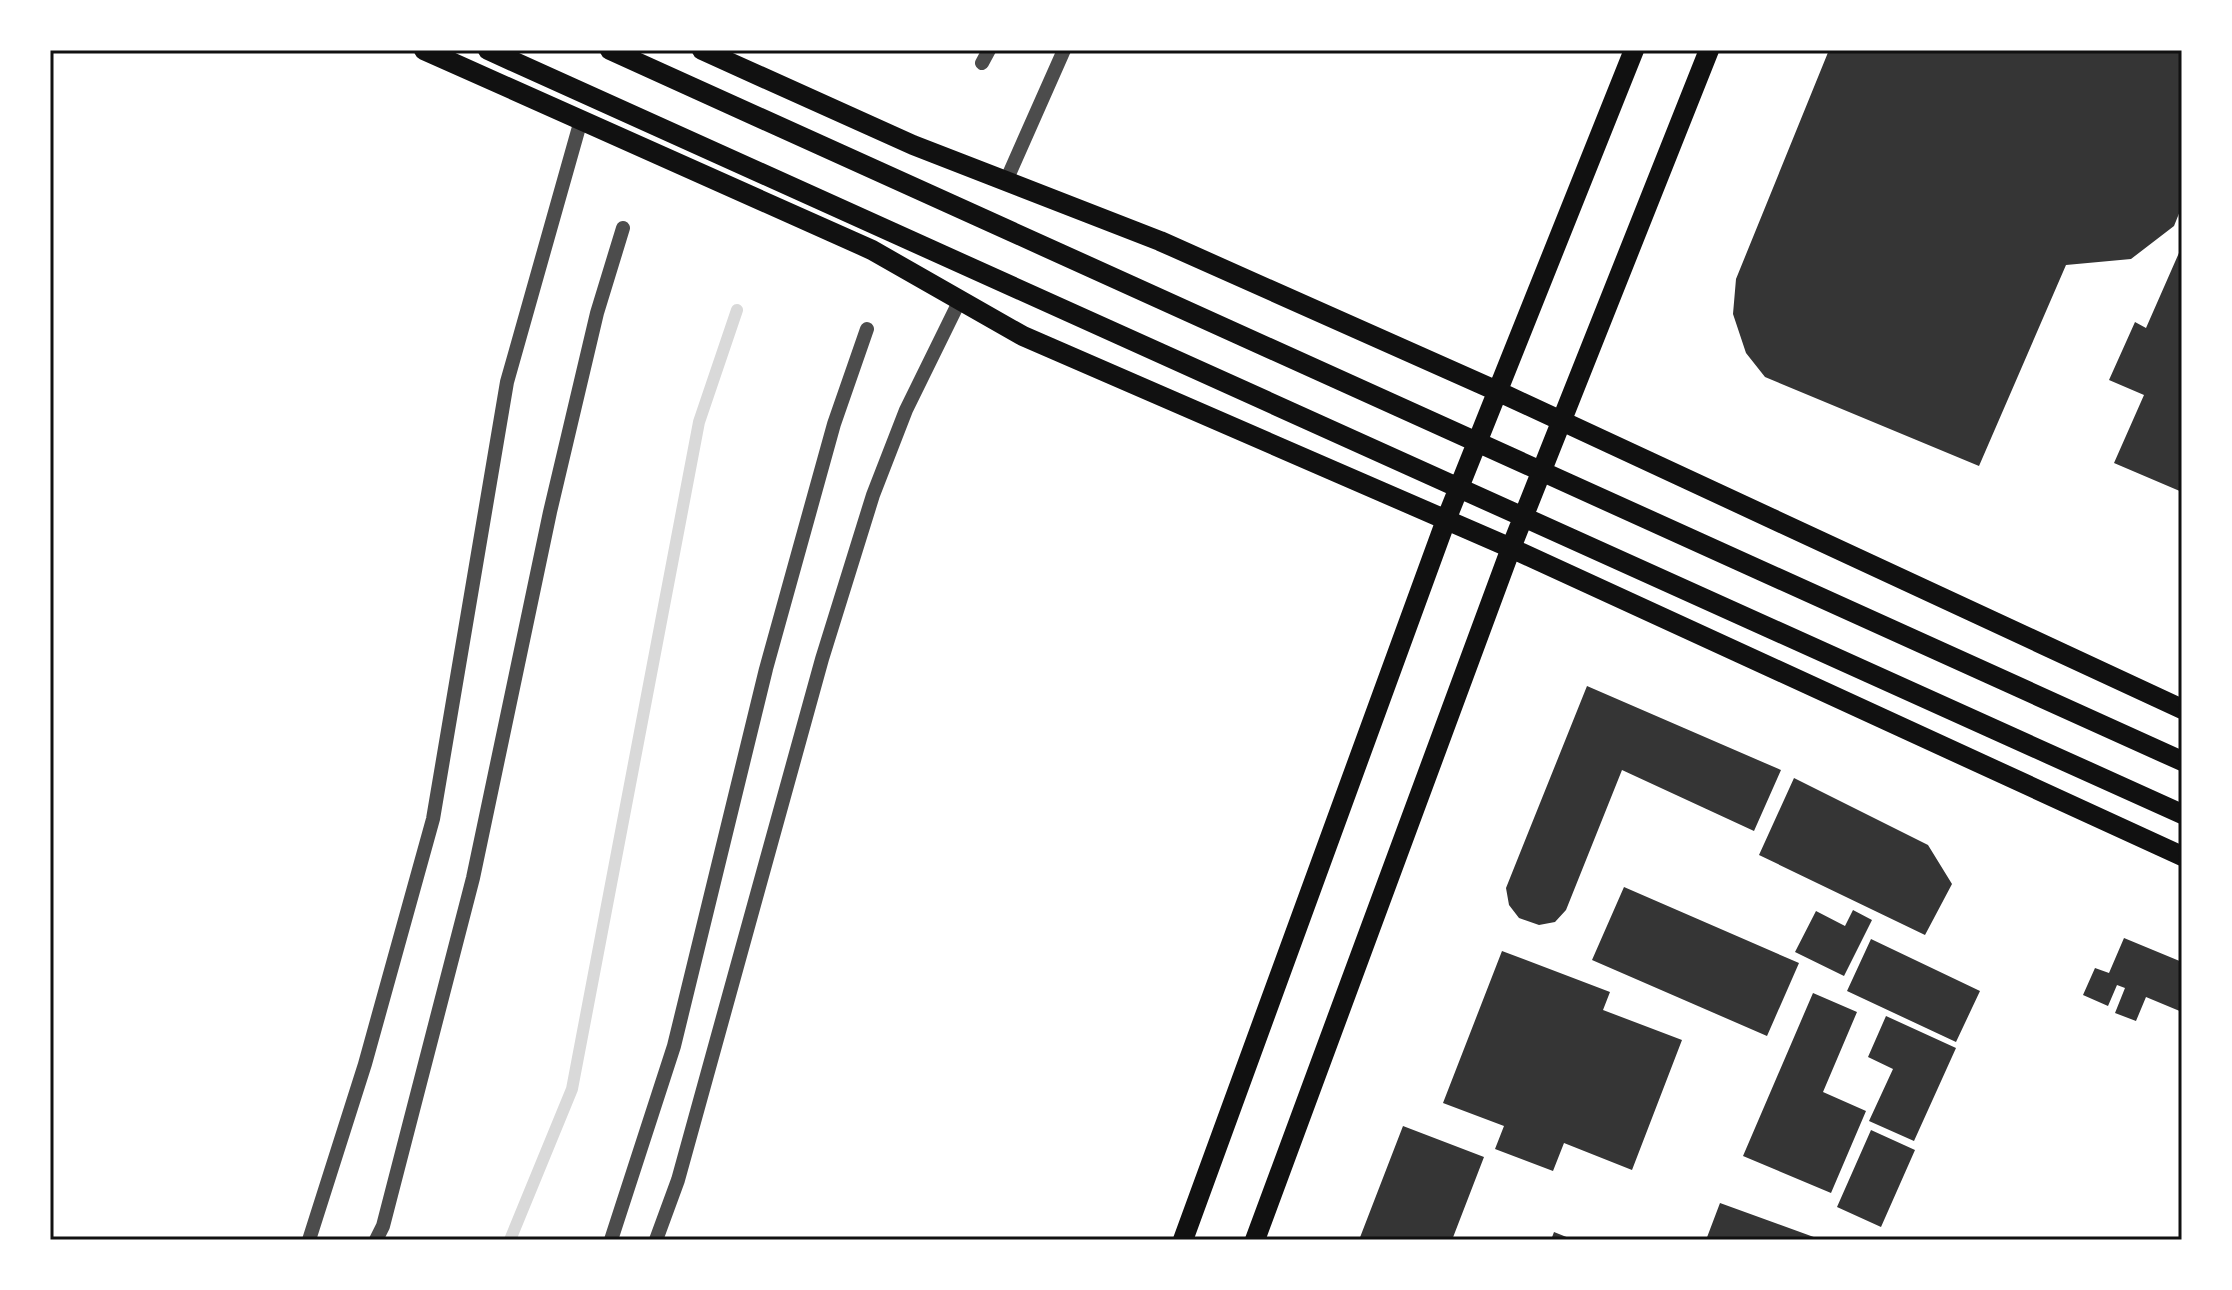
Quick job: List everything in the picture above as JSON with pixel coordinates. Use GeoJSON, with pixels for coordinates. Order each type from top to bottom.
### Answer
{"type":"FeatureCollection","features":[{"type":"Feature","properties":{"kind":"main road"},"geometry":{"type":"LineString","coordinates":[[424,50],[872,250],[1023,336],[1511,548],[2182,856]]}},
{"type":"Feature","properties":{"kind":"main road"},"geometry":{"type":"LineString","coordinates":[[488,50],[2182,814]]}},
{"type":"Feature","properties":{"kind":"main road"},"geometry":{"type":"LineString","coordinates":[[610,50],[2182,761]]}},
{"type":"Feature","properties":{"kind":"main road"},"geometry":{"type":"LineString","coordinates":[[702,50],[913,145],[1160,241],[1497,391],[2182,709]]}},
{"type":"Feature","properties":{"kind":"main road"},"geometry":{"type":"LineString","coordinates":[[1183,1240],[1446,520],[1634,50]]}},
{"type":"Feature","properties":{"kind":"main road"},"geometry":{"type":"LineString","coordinates":[[1255,1240],[1511,548],[1709,50]]}},
{"type":"Feature","properties":{"kind":"street"},"geometry":{"type":"LineString","coordinates":[[1006,181],[1064,50]]}},
{"type":"Feature","properties":{"kind":"street"},"geometry":{"type":"LineString","coordinates":[[309,1240],[365,1064],[433,819],[507,382],[581,120]]}},
{"type":"Feature","properties":{"kind":"street"},"geometry":{"type":"LineString","coordinates":[[376,1240],[383,1226],[473,878],[550,512],[597,313],[623,228]]}},
{"type":"Feature","properties":{"kind":"street"},"geometry":{"type":"LineString","coordinates":[[656,1240],[678,1180],[822,659],[873,495],[906,410],[960,300]]}},
{"type":"Feature","properties":{"kind":"street"},"geometry":{"type":"LineString","coordinates":[[611,1240],[674,1046],[766,669],[834,424],[867,329]]}},
{"type":"Feature","properties":{"kind":"building"},"geometry":{"type":"Polygon","coordinates":[[[1829,50],[2182,50],[2182,206],[2174,226],[2131,259],[2066,265],[1979,466],[1765,377],[1746,353],[1733,314],[1736,279],[1829,50]]]}},
{"type":"Feature","properties":{"kind":"building"},"geometry":{"type":"Polygon","coordinates":[[[2182,246],[2182,492],[2114,463],[2144,395],[2109,380],[2135,322],[2146,328],[2182,246]]]}},
{"type":"Feature","properties":{"kind":"building"},"geometry":{"type":"Polygon","coordinates":[[[1587,686],[1781,770],[1754,831],[1622,770],[1566,910],[1555,922],[1539,925],[1519,918],[1509,905],[1506,888],[1587,686]]]}},
{"type":"Feature","properties":{"kind":"building"},"geometry":{"type":"Polygon","coordinates":[[[1794,778],[1928,845],[1952,884],[1925,935],[1759,855],[1794,778]]]}},
{"type":"Feature","properties":{"kind":"building"},"geometry":{"type":"Polygon","coordinates":[[[1624,887],[1799,963],[1767,1036],[1592,960],[1624,887]]]}},
{"type":"Feature","properties":{"kind":"building"},"geometry":{"type":"Polygon","coordinates":[[[1853,910],[1872,920],[1844,976],[1795,952],[1816,911],[1845,926],[1853,910]]]}},
{"type":"Feature","properties":{"kind":"building"},"geometry":{"type":"Polygon","coordinates":[[[2124,938],[2182,962],[2182,1012],[2146,997],[2136,1021],[2115,1013],[2125,988],[2117,985],[2108,1006],[2083,995],[2095,968],[2109,973],[2124,938]]]}},
{"type":"Feature","properties":{"kind":"building"},"geometry":{"type":"Polygon","coordinates":[[[1871,939],[1980,991],[1956,1042],[1847,991],[1871,939]]]}},
{"type":"Feature","properties":{"kind":"building"},"geometry":{"type":"Polygon","coordinates":[[[1502,951],[1610,992],[1603,1010],[1682,1040],[1632,1170],[1564,1143],[1553,1171],[1495,1149],[1504,1126],[1443,1103],[1502,951]]]}},
{"type":"Feature","properties":{"kind":"building"},"geometry":{"type":"Polygon","coordinates":[[[1813,993],[1857,1012],[1823,1092],[1866,1111],[1831,1193],[1743,1156],[1813,993]]]}},
{"type":"Feature","properties":{"kind":"building"},"geometry":{"type":"Polygon","coordinates":[[[1886,1016],[1956,1048],[1914,1141],[1869,1121],[1893,1069],[1868,1057],[1886,1016]]]}},
{"type":"Feature","properties":{"kind":"building"},"geometry":{"type":"Polygon","coordinates":[[[1403,1126],[1484,1157],[1452,1240],[1359,1240],[1403,1126]]]}},
{"type":"Feature","properties":{"kind":"building"},"geometry":{"type":"Polygon","coordinates":[[[1871,1130],[1915,1150],[1881,1227],[1837,1207],[1871,1130]]]}},
{"type":"Feature","properties":{"kind":"building"},"geometry":{"type":"Polygon","coordinates":[[[1720,1203],[1822,1240],[1706,1240],[1720,1203]]]}},
{"type":"Feature","properties":{"kind":"building"},"geometry":{"type":"Polygon","coordinates":[[[1554,1232],[1574,1240],[1551,1240],[1554,1232]]]}},
{"type":"Feature","properties":{"kind":"waterway"},"geometry":{"type":"LineString","coordinates":[[510,1240],[572,1089],[699,422],[737,310]]}}]}
